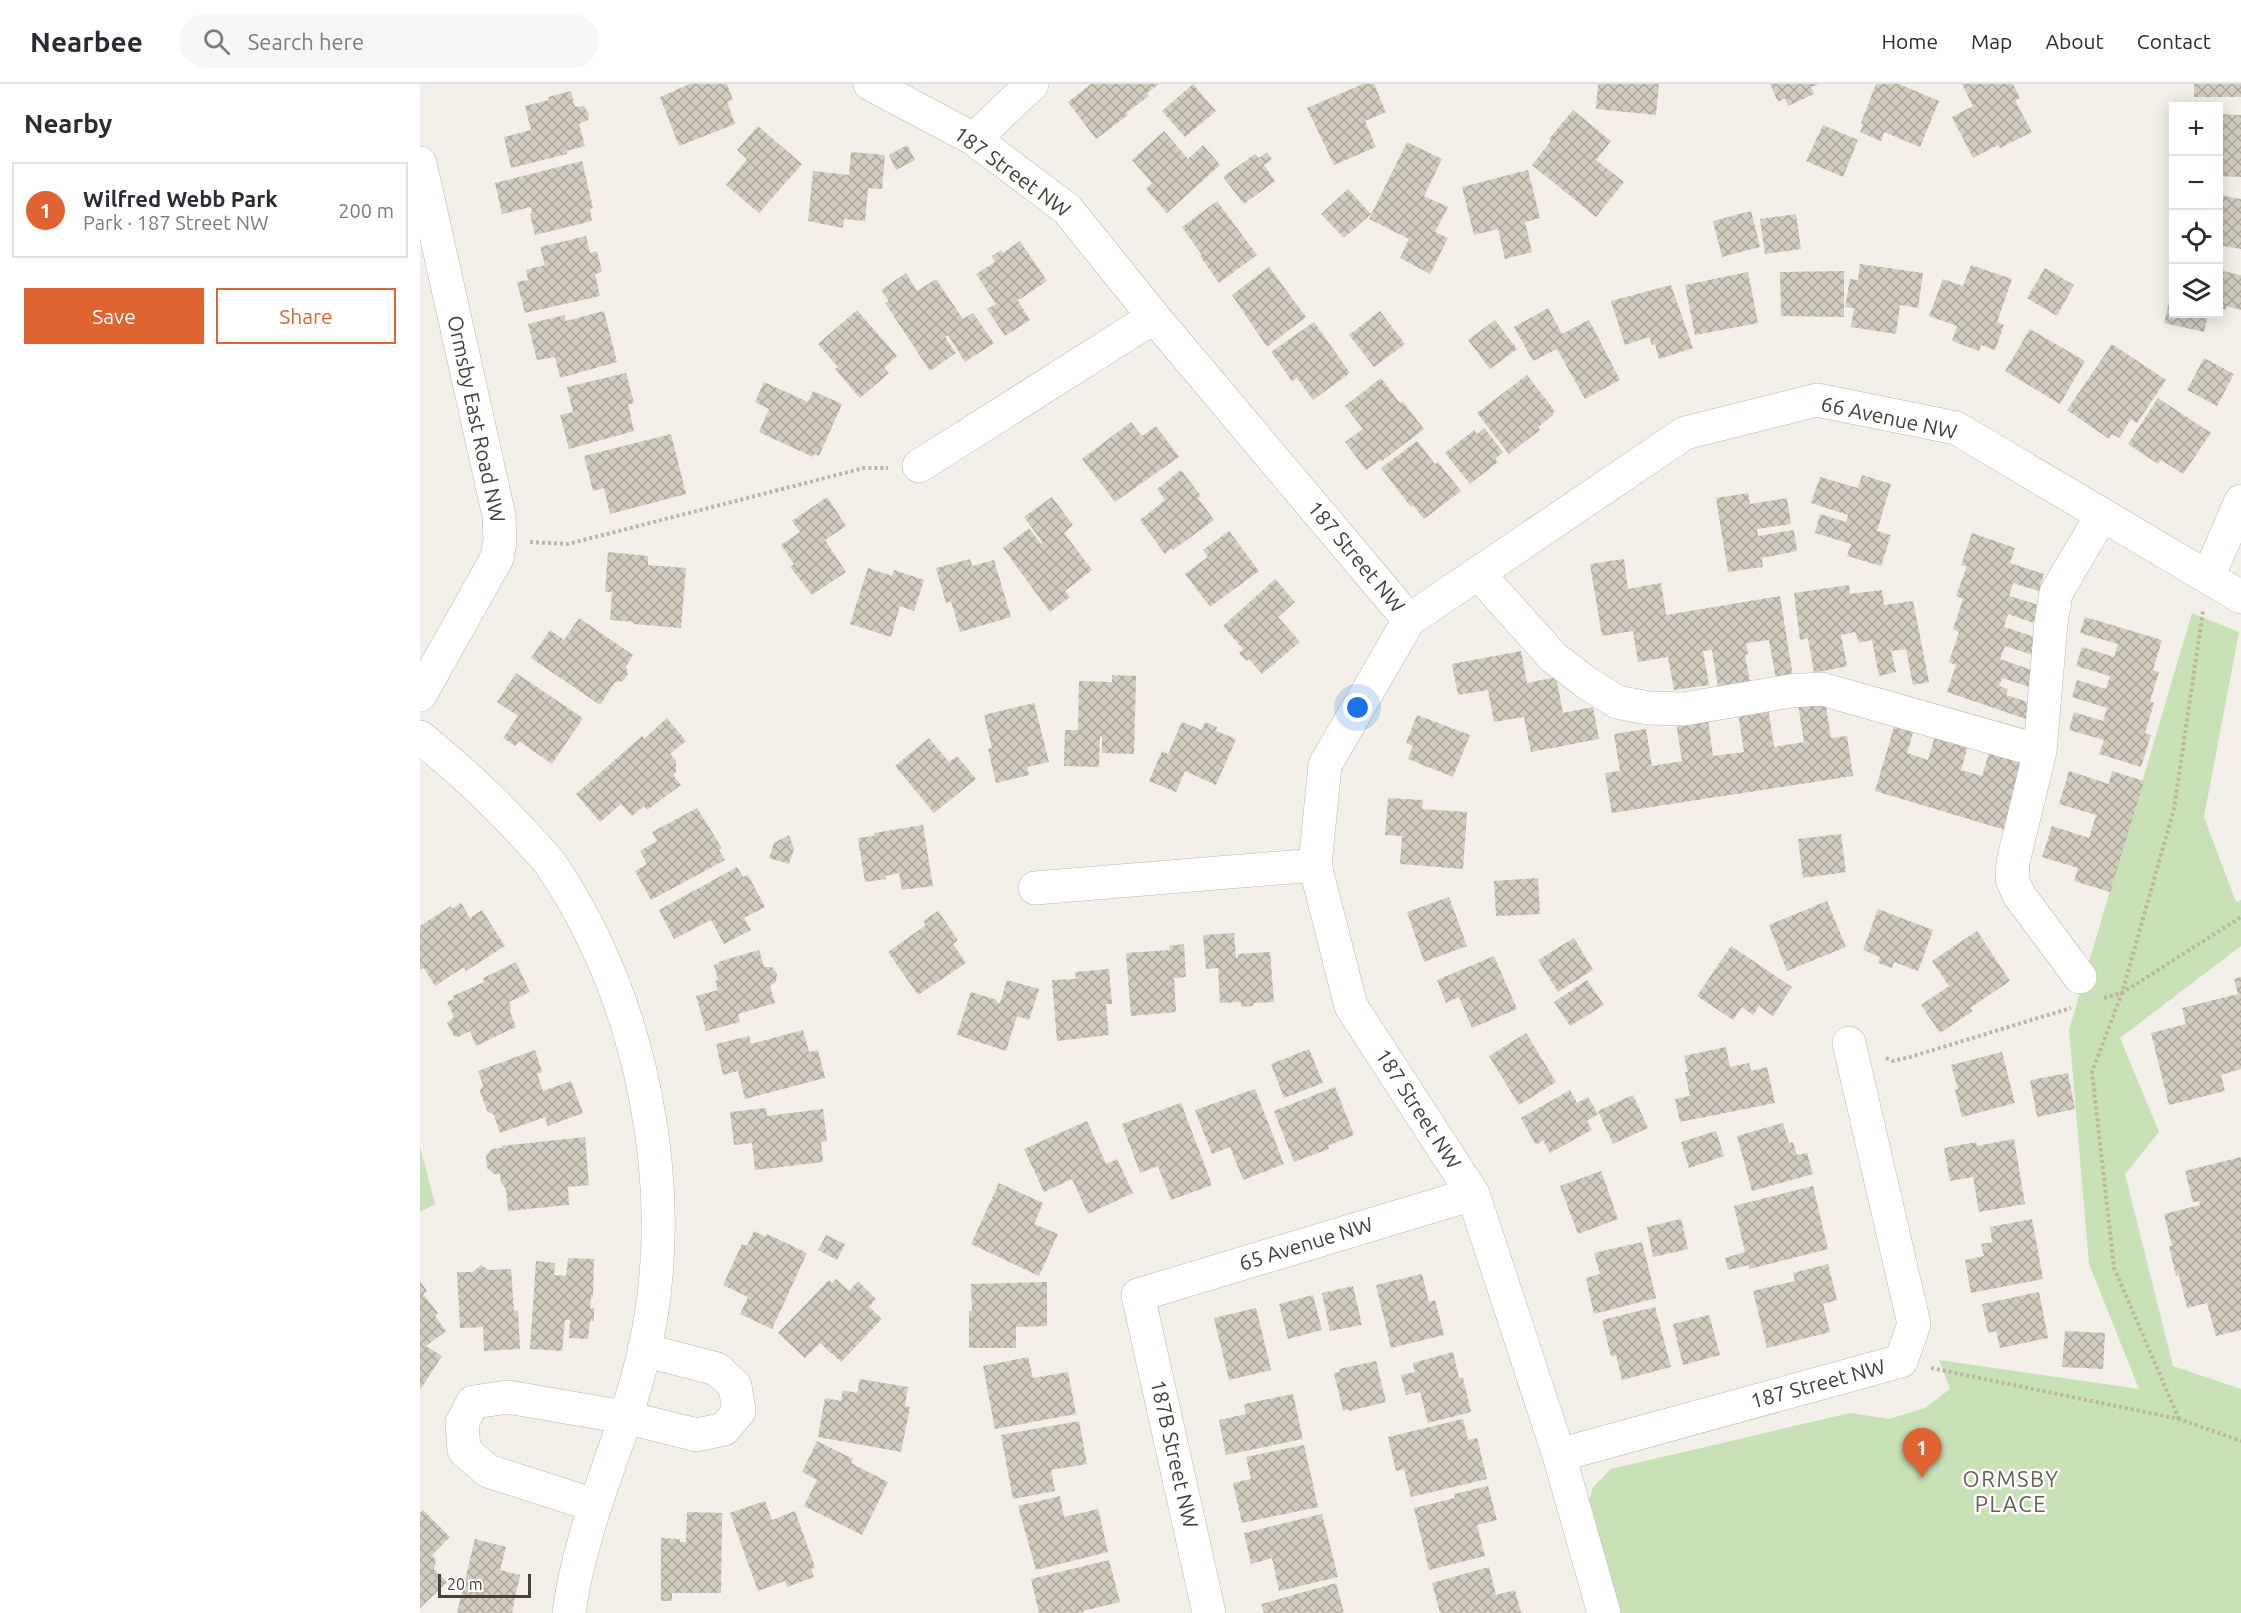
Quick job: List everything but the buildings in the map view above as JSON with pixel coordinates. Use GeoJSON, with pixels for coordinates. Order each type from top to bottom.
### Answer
{"type":"FeatureCollection","features":[{"type":"Feature","properties":{"kind":"street","name":"187 Street NW"},"geometry":{"type":"LineString","coordinates":[[870,84],[974,139],[1067,209],[1154,317],[1409,620],[1325,765],[1315,865],[1351,1006],[1473,1194],[1559,1455],[1604,1613]]}},
{"type":"Feature","properties":{"kind":"street"},"geometry":{"type":"LineString","coordinates":[[974,139],[1032,84]]}},
{"type":"Feature","properties":{"kind":"street","name":"Ormsby East Road NW"},"geometry":{"type":"LineString","coordinates":[[420,163],[499,516],[500,541],[497,558],[420,696]]}},
{"type":"Feature","properties":{"kind":"street"},"geometry":{"type":"LineString","coordinates":[[919,466],[1154,317]]}},
{"type":"Feature","properties":{"kind":"street","name":"66 Avenue NW"},"geometry":{"type":"LineString","coordinates":[[1409,620],[1685,433],[1817,400],[1956,428],[2241,597]]}},
{"type":"Feature","properties":{"kind":"street"},"geometry":{"type":"LineString","coordinates":[[2208,578],[2241,501]]}},
{"type":"Feature","properties":{"kind":"street"},"geometry":{"type":"LineString","coordinates":[[2086,994],[2019,895],[2012,879],[2013,862],[2040,751],[2050,623],[2056,593],[2102,514]]}},
{"type":"Feature","properties":{"kind":"street"},"geometry":{"type":"LineString","coordinates":[[1478,573],[1553,657],[1617,702],[1648,708],[1684,709],[1790,691],[1822,689],[2040,751]]}},
{"type":"Feature","properties":{"kind":"street"},"geometry":{"type":"LineString","coordinates":[[420,737],[485,792],[551,864],[595,940],[627,1021],[651,1124],[658,1205],[655,1293],[644,1350],[594,1505],[572,1590],[569,1613]]}},
{"type":"Feature","properties":{"kind":"street"},"geometry":{"type":"LineString","coordinates":[[1035,888],[1315,865]]}},
{"type":"Feature","properties":{"kind":"street","name":"187 Street NW"},"geometry":{"type":"LineString","coordinates":[[1559,1455],[1900,1362],[1914,1324],[1849,1043]]}},
{"type":"Feature","properties":{"kind":"street","name":"65 Avenue NW"},"geometry":{"type":"LineString","coordinates":[[1138,1295],[1473,1194]]}},
{"type":"Feature","properties":{"kind":"street","name":"187B Street NW"},"geometry":{"type":"LineString","coordinates":[[1138,1295],[1209,1613]]}},
{"type":"Feature","properties":{"kind":"street"},"geometry":{"type":"LineString","coordinates":[[594,1505],[488,1471],[464,1450],[462,1423],[473,1402],[508,1397],[624,1417],[697,1435],[724,1430],[740,1411],[735,1386],[717,1369],[644,1350]]}},
{"type":"Feature","properties":{"kind":"path"},"geometry":{"type":"LineString","coordinates":[[500,541],[568,544],[864,468],[919,466]]}},
{"type":"Feature","properties":{"kind":"path"},"geometry":{"type":"LineString","coordinates":[[2179,1419],[2114,1268],[2092,1072],[2122,993],[2174,809],[2208,578]]}},
{"type":"Feature","properties":{"kind":"path"},"geometry":{"type":"LineString","coordinates":[[1849,1043],[1893,1060],[2086,994],[2122,993],[2241,917]]}},
{"type":"Feature","properties":{"kind":"path"},"geometry":{"type":"LineString","coordinates":[[1900,1362],[2179,1419],[2241,1441]]}},
{"type":"Feature","properties":{"kind":"green space"},"geometry":{"type":"Polygon","coordinates":[[[2192,613],[2239,632],[2204,817],[2236,902],[2241,900],[2241,946],[2120,1038],[2159,1132],[2125,1174],[2173,1366],[2241,1389],[2241,1613],[1617,1613],[1587,1508],[1593,1487],[1611,1469],[1850,1413],[1889,1419],[1925,1408],[1950,1389],[1939,1360],[2139,1389],[2089,1264],[2069,1030],[2192,613]]]}},
{"type":"Feature","properties":{"kind":"green space"},"geometry":{"type":"Polygon","coordinates":[[[420,1147],[435,1204],[420,1212],[420,1147]]]}},
{"type":"Feature","properties":{"kind":"place","name":"Wilfred Webb Park"},"geometry":{"type":"Point","coordinates":[1922,1478]}},
{"type":"Feature","properties":{"kind":"district","name":"ORMSBY PLACE"},"geometry":{"type":"Point","coordinates":[2011,1492]}}]}
